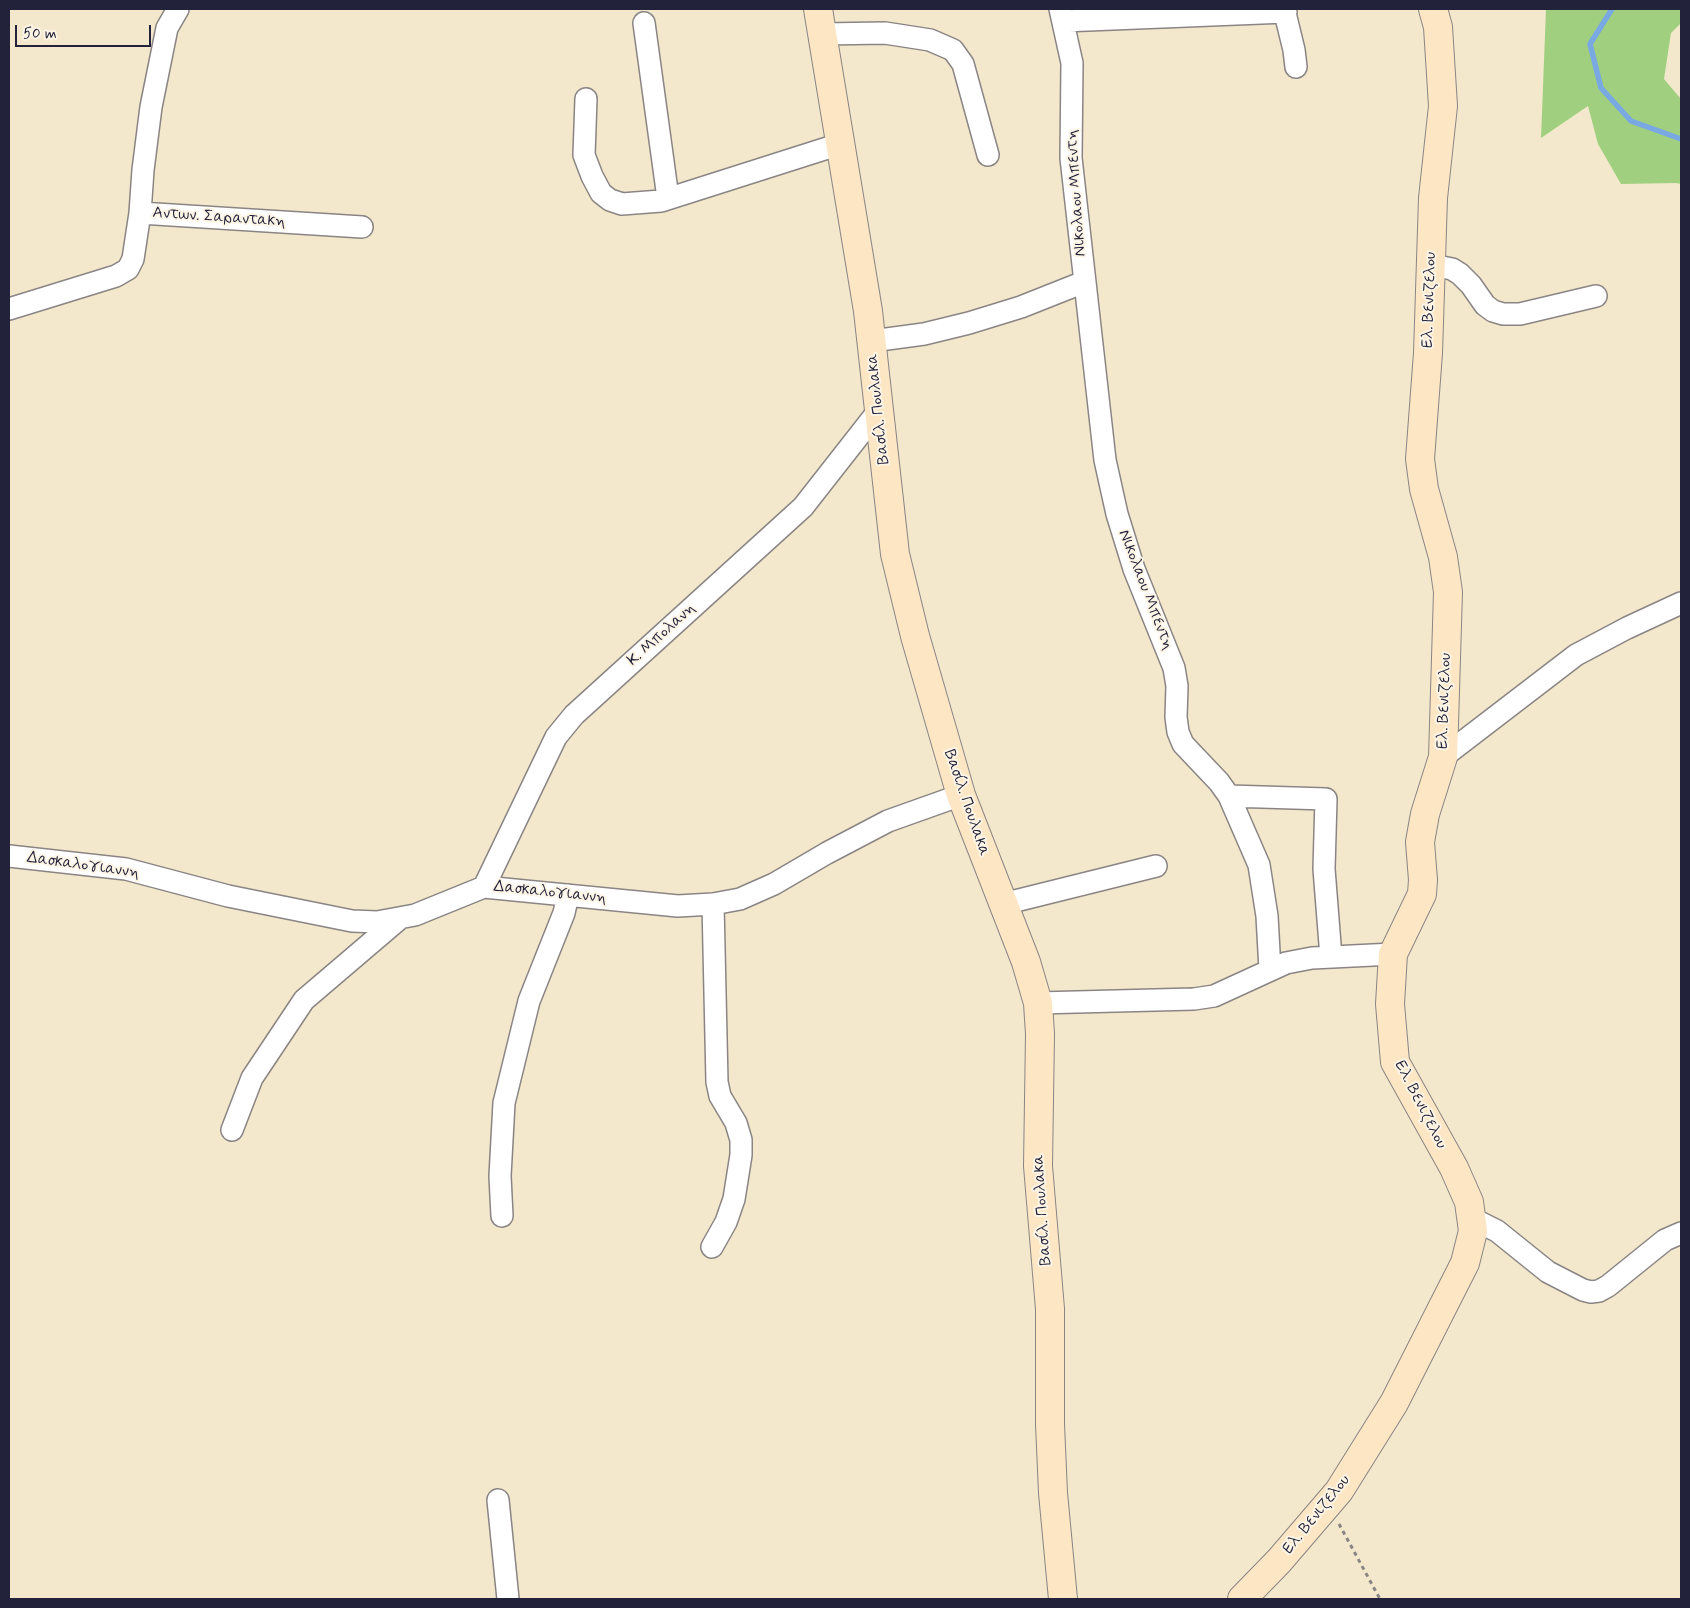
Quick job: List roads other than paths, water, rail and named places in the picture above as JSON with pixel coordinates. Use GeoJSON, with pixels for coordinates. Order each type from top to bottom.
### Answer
{"type":"FeatureCollection","features":[{"type":"Feature","properties":{"kind":"street"},"geometry":{"type":"LineString","coordinates":[[140,213],[143,170],[152,107],[167,28],[178,9]]}},
{"type":"Feature","properties":{"kind":"street","name":"Ελ. Βενιζελου"},"geometry":{"type":"LineString","coordinates":[[1242,1599],[1279,1561],[1340,1491],[1394,1403],[1465,1263],[1473,1231],[1469,1202],[1454,1168],[1395,1062],[1390,1004],[1393,954],[1422,894],[1423,880],[1420,842],[1425,814],[1443,756],[1448,592],[1443,557],[1424,489],[1420,459],[1428,353],[1433,198],[1443,106],[1438,27],[1434,9]]}},
{"type":"Feature","properties":{"kind":"street"},"geometry":{"type":"LineString","coordinates":[[1062,15],[1285,11],[1296,67]]}},
{"type":"Feature","properties":{"kind":"street","name":"Νικολαου Μπεντη"},"geometry":{"type":"LineString","coordinates":[[1062,15],[1072,63],[1071,158],[1104,460],[1117,514],[1134,569],[1174,668],[1178,686],[1176,717],[1178,732],[1183,744],[1220,782],[1229,796],[1259,865],[1267,916],[1270,970]]}},
{"type":"Feature","properties":{"kind":"street"},"geometry":{"type":"LineString","coordinates":[[820,22],[930,40],[953,50],[963,64],[988,155]]}},
{"type":"Feature","properties":{"kind":"street","name":"Βασίλ. Πουλακα"},"geometry":{"type":"LineString","coordinates":[[820,22],[872,341],[895,554],[915,636],[960,795],[1026,962],[1038,1003],[1040,1034],[1038,1166],[1050,1309],[1050,1424],[1053,1493],[1064,1599]]}},
{"type":"Feature","properties":{"kind":"street"},"geometry":{"type":"LineString","coordinates":[[644,23],[668,198]]}},
{"type":"Feature","properties":{"kind":"street"},"geometry":{"type":"LineString","coordinates":[[586,99],[584,154],[601,193],[610,200],[622,204],[661,201],[840,144]]}},
{"type":"Feature","properties":{"kind":"street","name":"Αντων. Σαραντακη"},"geometry":{"type":"LineString","coordinates":[[9,309],[116,276],[128,268],[133,259],[140,213],[362,227]]}},
{"type":"Feature","properties":{"kind":"street"},"geometry":{"type":"LineString","coordinates":[[1431,268],[1442,267],[1452,269],[1460,274],[1471,285],[1485,305],[1493,312],[1503,314],[1520,314],[1596,296]]}},
{"type":"Feature","properties":{"kind":"street"},"geometry":{"type":"LineString","coordinates":[[872,341],[924,334],[969,323],[1020,307],[1084,282]]}},
{"type":"Feature","properties":{"kind":"street","name":"Κ. Μπολανη"},"geometry":{"type":"LineString","coordinates":[[484,887],[556,737],[574,715],[803,507],[879,410]]}},
{"type":"Feature","properties":{"kind":"street"},"geometry":{"type":"LineString","coordinates":[[1443,756],[1576,654],[1681,603]]}},
{"type":"Feature","properties":{"kind":"street","name":"Δασκαλογιαννη"},"geometry":{"type":"LineString","coordinates":[[9,856],[126,869],[228,896],[352,921],[376,922],[414,916],[484,887],[678,906],[713,904],[740,899],[774,884],[888,821],[960,795]]}},
{"type":"Feature","properties":{"kind":"street"},"geometry":{"type":"LineString","coordinates":[[1229,796],[1326,799],[1324,869],[1332,957]]}},
{"type":"Feature","properties":{"kind":"street"},"geometry":{"type":"LineString","coordinates":[[1003,904],[1156,866]]}},
{"type":"Feature","properties":{"kind":"street"},"geometry":{"type":"LineString","coordinates":[[502,1216],[500,1176],[504,1103],[529,1001],[564,913],[568,895]]}},
{"type":"Feature","properties":{"kind":"street"},"geometry":{"type":"LineString","coordinates":[[712,1248],[726,1222],[734,1199],[741,1155],[741,1140],[736,1123],[720,1096],[717,1082],[713,904]]}},
{"type":"Feature","properties":{"kind":"street"},"geometry":{"type":"LineString","coordinates":[[232,1130],[252,1078],[304,1000],[399,919]]}},
{"type":"Feature","properties":{"kind":"street"},"geometry":{"type":"LineString","coordinates":[[1038,1003],[1194,999],[1214,996],[1286,963],[1312,958],[1393,954]]}},
{"type":"Feature","properties":{"kind":"street"},"geometry":{"type":"LineString","coordinates":[[1471,1218],[1497,1230],[1548,1272],[1583,1290],[1591,1292],[1599,1291],[1608,1286],[1665,1240],[1681,1233]]}},
{"type":"Feature","properties":{"kind":"street"},"geometry":{"type":"LineString","coordinates":[[498,1500],[508,1599]]}},
{"type":"Feature","properties":{"kind":"waterway"},"geometry":{"type":"LineString","coordinates":[[1612,9],[1590,44],[1601,88],[1631,121],[1681,139]]}}]}
